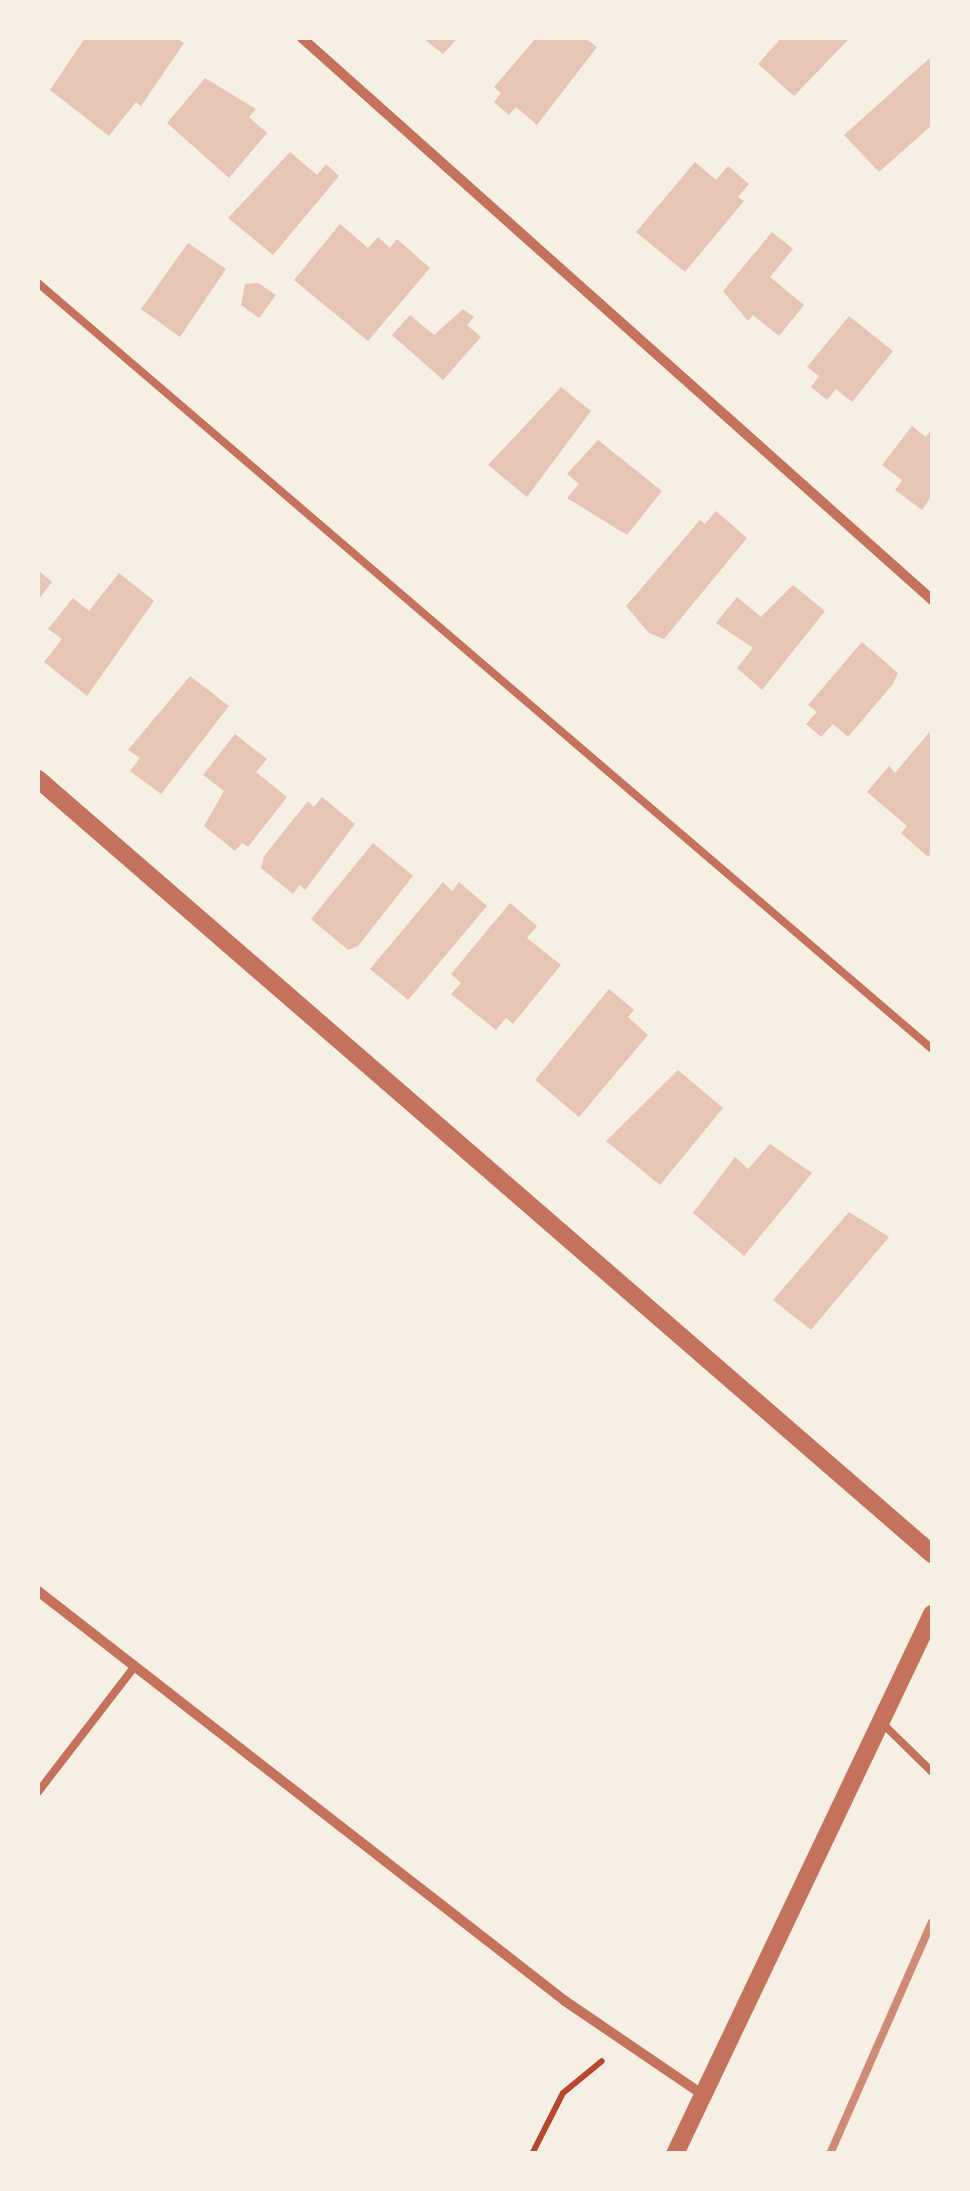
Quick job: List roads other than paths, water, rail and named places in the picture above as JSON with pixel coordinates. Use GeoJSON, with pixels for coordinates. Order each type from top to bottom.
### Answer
{"type":"FeatureCollection","features":[{"type":"Feature","properties":{"kind":"street"},"geometry":{"type":"LineString","coordinates":[[302,38],[932,600]]}},
{"type":"Feature","properties":{"kind":"street"},"geometry":{"type":"LineString","coordinates":[[38,779],[932,1554]]}},
{"type":"Feature","properties":{"kind":"street"},"geometry":{"type":"LineString","coordinates":[[38,1591],[620,2038],[702,2094]]}},
{"type":"Feature","properties":{"kind":"street"},"geometry":{"type":"LineString","coordinates":[[675,2154],[932,1614]]}},
{"type":"Feature","properties":{"kind":"lane"},"geometry":{"type":"LineString","coordinates":[[38,283],[932,1049]]}},
{"type":"Feature","properties":{"kind":"lane"},"geometry":{"type":"LineString","coordinates":[[38,1792],[135,1666]]}},
{"type":"Feature","properties":{"kind":"lane"},"geometry":{"type":"LineString","coordinates":[[881,1722],[932,1772]]}},
{"type":"Feature","properties":{"kind":"railway"},"geometry":{"type":"LineString","coordinates":[[830,2154],[932,1922]]}}]}
